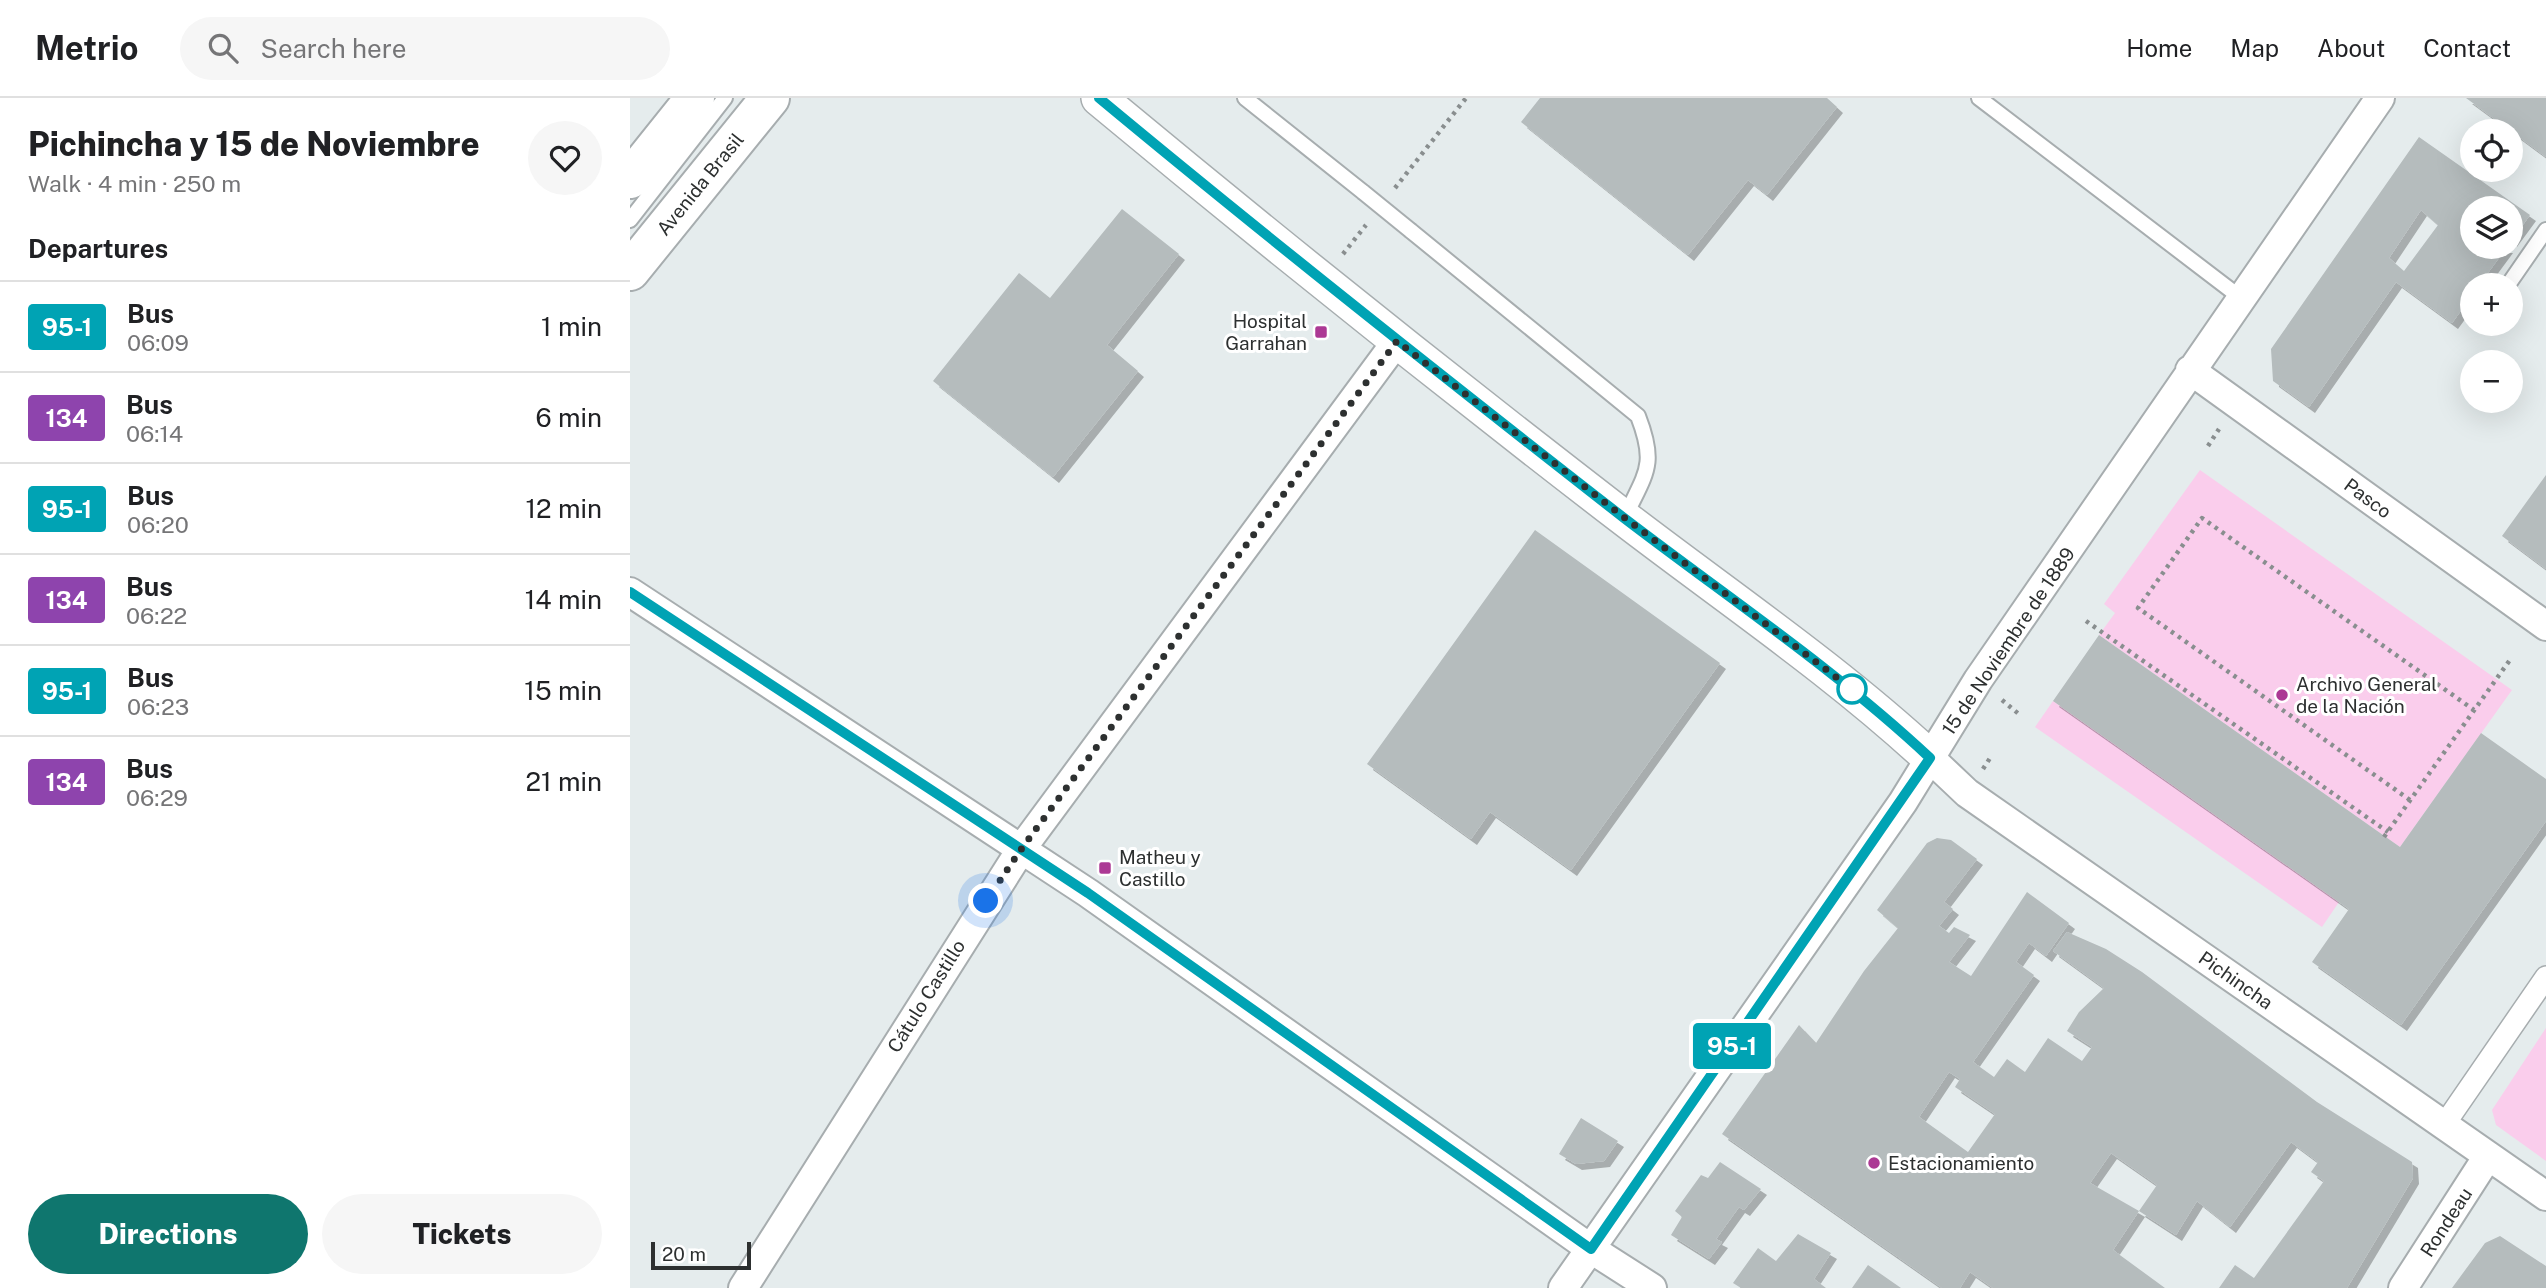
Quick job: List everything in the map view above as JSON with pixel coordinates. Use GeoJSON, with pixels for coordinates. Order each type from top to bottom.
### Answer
{"type":"FeatureCollection","features":[{"type":"Feature","properties":{"kind":"main road"},"geometry":{"type":"LineString","coordinates":[[630,179],[695,98]]}},
{"type":"Feature","properties":{"kind":"main road","name":"Avenida Brasil"},"geometry":{"type":"LineString","coordinates":[[630,271],[770,98]]}},
{"type":"Feature","properties":{"kind":"street"},"geometry":{"type":"LineString","coordinates":[[1099,98],[1321,282],[1852,690],[1930,758]]}},
{"type":"Feature","properties":{"kind":"street","name":"15 de Noviembre de 1889"},"geometry":{"type":"LineString","coordinates":[[1563,1288],[1930,758],[1978,680],[2190,370],[2380,98]]}},
{"type":"Feature","properties":{"kind":"street","name":"Cátulo Castillo"},"geometry":{"type":"LineString","coordinates":[[743,1288],[1022,848],[1397,341]]}},
{"type":"Feature","properties":{"kind":"street","name":"Pasco"},"geometry":{"type":"LineString","coordinates":[[2190,370],[2546,626]]}},
{"type":"Feature","properties":{"kind":"street"},"geometry":{"type":"LineString","coordinates":[[630,592],[1022,848],[1591,1249],[1652,1288]]}},
{"type":"Feature","properties":{"kind":"street","name":"Pichincha"},"geometry":{"type":"LineString","coordinates":[[1930,758],[1967,793],[2546,1196]]}},
{"type":"Feature","properties":{"kind":"street"},"geometry":{"type":"LineString","coordinates":[[2444,1125],[2546,977]]}},
{"type":"Feature","properties":{"kind":"street","name":"Rondeau"},"geometry":{"type":"LineString","coordinates":[[2403,1288],[2488,1156]]}},
{"type":"Feature","properties":{"kind":"lane"},"geometry":{"type":"LineString","coordinates":[[630,220],[725,98]]}},
{"type":"Feature","properties":{"kind":"lane"},"geometry":{"type":"LineString","coordinates":[[1245,98],[1638,416],[1650,446],[1647,470],[1625,518]]}},
{"type":"Feature","properties":{"kind":"lane"},"geometry":{"type":"LineString","coordinates":[[1979,98],[2241,298]]}},
{"type":"Feature","properties":{"kind":"lane"},"geometry":{"type":"LineString","coordinates":[[2516,273],[2546,230]]}},
{"type":"Feature","properties":{"kind":"path"},"geometry":{"type":"LineString","coordinates":[[1393,191],[1466,98]]}},
{"type":"Feature","properties":{"kind":"path"},"geometry":{"type":"LineString","coordinates":[[1321,282],[1369,221]]}},
{"type":"Feature","properties":{"kind":"path"},"geometry":{"type":"LineString","coordinates":[[2410,800],[2138,608],[2194,529],[2202,518],[2474,710]]}},
{"type":"Feature","properties":{"kind":"path"},"geometry":{"type":"LineString","coordinates":[[2086,621],[2386,834],[2512,657]]}},
{"type":"Feature","properties":{"kind":"shaded area"},"geometry":{"type":"Polygon","coordinates":[[[2200,470],[2512,690],[2400,847],[2099,635],[2115,613],[2104,604],[2200,470]]]}},
{"type":"Feature","properties":{"kind":"shaded area"},"geometry":{"type":"Polygon","coordinates":[[[2053,701],[2339,902],[2322,927],[2035,727],[2053,701]]]}},
{"type":"Feature","properties":{"kind":"shaded area"},"geometry":{"type":"Polygon","coordinates":[[[2546,1028],[2546,1161],[2496,1125],[2492,1110],[2546,1028]]]}},
{"type":"Feature","properties":{"kind":"building"},"geometry":{"type":"Polygon","coordinates":[[[1540,98],[1827,98],[1837,107],[1767,195],[1748,180],[1688,255],[1521,122],[1540,98]]]}},
{"type":"Feature","properties":{"kind":"building"},"geometry":{"type":"Polygon","coordinates":[[[2466,98],[2546,98],[2546,157],[2523,140],[2523,119],[2495,119],[2466,98]]]}},
{"type":"Feature","properties":{"kind":"building"},"geometry":{"type":"Polygon","coordinates":[[[2419,137],[2460,166],[2460,182],[2483,182],[2503,196],[2460,196],[2460,259],[2498,259],[2488,273],[2460,273],[2460,312],[2452,323],[2396,282],[2309,407],[2273,381],[2271,349],[2419,137]],[[2421,210],[2389,258],[2404,271],[2438,225],[2421,210]]]}},
{"type":"Feature","properties":{"kind":"building"},"geometry":{"type":"Polygon","coordinates":[[[1122,209],[1179,254],[1107,345],[1138,371],[1053,477],[933,381],[1019,273],[1050,298],[1122,209]]]}},
{"type":"Feature","properties":{"kind":"building"},"geometry":{"type":"Polygon","coordinates":[[[2523,210],[2530,215],[2523,225],[2523,210]]]}},
{"type":"Feature","properties":{"kind":"building"},"geometry":{"type":"Polygon","coordinates":[[[2546,475],[2546,569],[2502,536],[2546,475]]]}},
{"type":"Feature","properties":{"kind":"building"},"geometry":{"type":"Polygon","coordinates":[[[1535,530],[1720,663],[1571,870],[1490,812],[1471,839],[1367,764],[1535,530]]]}},
{"type":"Feature","properties":{"kind":"building"},"geometry":{"type":"Polygon","coordinates":[[[2099,635],[2400,847],[2481,733],[2546,779],[2546,821],[2401,1025],[2312,962],[2349,909],[2053,701],[2099,635]]]}},
{"type":"Feature","properties":{"kind":"building"},"geometry":{"type":"Polygon","coordinates":[[[1937,838],[1951,840],[1977,859],[1944,902],[1953,909],[1939,926],[1949,933],[1954,927],[1970,935],[1949,962],[1971,976],[2027,892],[2069,923],[2046,956],[2029,943],[2016,962],[2034,975],[1973,1062],[1994,1077],[2007,1059],[2025,1072],[2048,1038],[2082,1061],[2092,1047],[2067,1031],[2079,1012],[2104,988],[2053,951],[2067,932],[2106,949],[2142,972],[2317,1102],[2412,1162],[2413,1178],[2347,1288],[2219,1288],[2235,1265],[2254,1278],[2324,1181],[2311,1172],[2318,1162],[2291,1142],[2230,1227],[2197,1201],[2176,1235],[2139,1211],[2113,1250],[2165,1288],[1993,1288],[1970,1272],[1960,1288],[1942,1288],[1722,1134],[1799,1025],[1816,1043],[1864,971],[1898,928],[1877,910],[1927,843],[1937,838]],[[1949,1072],[1919,1117],[1968,1152],[1995,1114],[1955,1087],[1960,1079],[1949,1072]],[[2111,1153],[2090,1183],[2139,1211],[2157,1185],[2111,1153]]]}},
{"type":"Feature","properties":{"kind":"building"},"geometry":{"type":"Polygon","coordinates":[[[1581,1118],[1618,1141],[1604,1161],[1576,1164],[1559,1154],[1581,1118]]]}},
{"type":"Feature","properties":{"kind":"building"},"geometry":{"type":"Polygon","coordinates":[[[1720,1162],[1761,1189],[1744,1210],[1739,1207],[1716,1239],[1722,1242],[1709,1259],[1671,1235],[1682,1217],[1675,1211],[1701,1175],[1708,1178],[1720,1162]]]}},
{"type":"Feature","properties":{"kind":"building"},"geometry":{"type":"Polygon","coordinates":[[[1798,1234],[1831,1253],[1814,1279],[1826,1288],[1741,1288],[1733,1283],[1758,1248],[1776,1261],[1798,1234]]]}},
{"type":"Feature","properties":{"kind":"building"},"geometry":{"type":"Polygon","coordinates":[[[2500,1236],[2546,1266],[2546,1288],[2452,1288],[2485,1243],[2500,1236]]]}},
{"type":"Feature","properties":{"kind":"building"},"geometry":{"type":"Polygon","coordinates":[[[1868,1265],[1901,1288],[1852,1288],[1868,1265]]]}},
{"type":"Feature","properties":{"kind":"bus line","name":"95-1"},"geometry":{"type":"LineString","coordinates":[[630,592],[1088,893],[1591,1249],[1903,802],[1930,758],[1885,715],[1321,282],[1099,98]]}},
{"type":"Feature","properties":{"kind":"place","name":"Hospital Garrahan"},"geometry":{"type":"Point","coordinates":[1321,332]}},
{"type":"Feature","properties":{"kind":"place","name":"Archivo General de la Nación"},"geometry":{"type":"Point","coordinates":[2282,695]}},
{"type":"Feature","properties":{"kind":"place","name":"Matheu y Castillo"},"geometry":{"type":"Point","coordinates":[1105,868]}},
{"type":"Feature","properties":{"kind":"place","name":"Estacionamiento"},"geometry":{"type":"Point","coordinates":[1874,1163]}},
{"type":"Feature","properties":{"kind":"route"},"geometry":{"type":"LineString","coordinates":[[986,901],[1022,848],[1397,341],[1852,689]]}}]}
